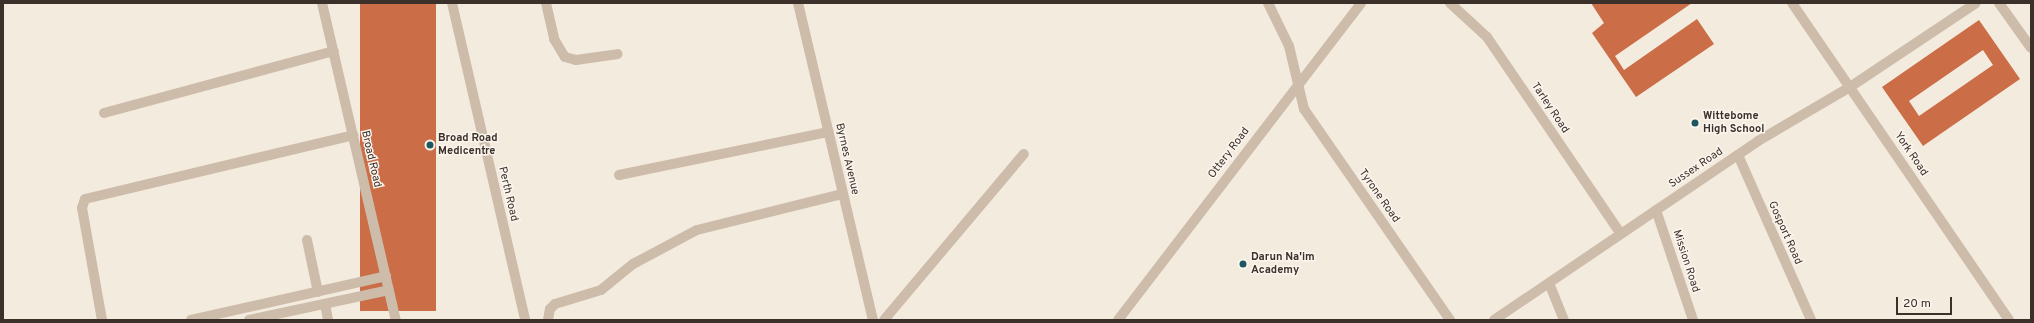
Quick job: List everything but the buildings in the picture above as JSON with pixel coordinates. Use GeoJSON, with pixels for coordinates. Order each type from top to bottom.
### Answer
{"type":"FeatureCollection","features":[{"type":"Feature","properties":{"kind":"street","name":"Broad Road"},"geometry":{"type":"LineString","coordinates":[[322,3],[396,320]]}},
{"type":"Feature","properties":{"kind":"street","name":"Perth Road"},"geometry":{"type":"LineString","coordinates":[[452,3],[525,320]]}},
{"type":"Feature","properties":{"kind":"street"},"geometry":{"type":"LineString","coordinates":[[546,3],[554,39],[565,57],[576,60],[618,54]]}},
{"type":"Feature","properties":{"kind":"street","name":"Byrnes Avenue"},"geometry":{"type":"LineString","coordinates":[[798,3],[873,320]]}},
{"type":"Feature","properties":{"kind":"street","name":"Tyrone Road"},"geometry":{"type":"LineString","coordinates":[[1268,3],[1289,46],[1304,109],[1450,320]]}},
{"type":"Feature","properties":{"kind":"street","name":"Ottery Road"},"geometry":{"type":"LineString","coordinates":[[1118,320],[1298,82],[1361,3]]}},
{"type":"Feature","properties":{"kind":"street","name":"Tarley Road"},"geometry":{"type":"LineString","coordinates":[[1450,3],[1487,37],[1621,234]]}},
{"type":"Feature","properties":{"kind":"street","name":"York Road"},"geometry":{"type":"LineString","coordinates":[[1792,3],[2009,320]]}},
{"type":"Feature","properties":{"kind":"street","name":"Sussex Road"},"geometry":{"type":"LineString","coordinates":[[1494,320],[1738,155],[1850,87],[1976,3]]}},
{"type":"Feature","properties":{"kind":"street"},"geometry":{"type":"LineString","coordinates":[[1999,3],[2031,48]]}},
{"type":"Feature","properties":{"kind":"street"},"geometry":{"type":"LineString","coordinates":[[104,113],[334,52]]}},
{"type":"Feature","properties":{"kind":"street"},"geometry":{"type":"LineString","coordinates":[[619,175],[828,132]]}},
{"type":"Feature","properties":{"kind":"street"},"geometry":{"type":"LineString","coordinates":[[102,320],[82,208],[85,199],[353,135]]}},
{"type":"Feature","properties":{"kind":"street"},"geometry":{"type":"LineString","coordinates":[[884,320],[1024,154]]}},
{"type":"Feature","properties":{"kind":"street","name":"Gosport Road"},"geometry":{"type":"LineString","coordinates":[[1738,155],[1811,320]]}},
{"type":"Feature","properties":{"kind":"street"},"geometry":{"type":"LineString","coordinates":[[548,320],[550,309],[555,304],[601,290],[638,261],[697,230],[843,194]]}},
{"type":"Feature","properties":{"kind":"street","name":"Mission Road"},"geometry":{"type":"LineString","coordinates":[[1656,210],[1692,320]]}},
{"type":"Feature","properties":{"kind":"street"},"geometry":{"type":"LineString","coordinates":[[307,240],[318,292]]}},
{"type":"Feature","properties":{"kind":"street"},"geometry":{"type":"LineString","coordinates":[[191,320],[386,276]]}},
{"type":"Feature","properties":{"kind":"street"},"geometry":{"type":"LineString","coordinates":[[1549,283],[1564,320]]}},
{"type":"Feature","properties":{"kind":"street"},"geometry":{"type":"LineString","coordinates":[[249,320],[389,290]]}},
{"type":"Feature","properties":{"kind":"street"},"geometry":{"type":"LineString","coordinates":[[325,304],[328,320]]}},
{"type":"Feature","properties":{"kind":"place","name":"Wittebome High School"},"geometry":{"type":"Point","coordinates":[1695,123]}},
{"type":"Feature","properties":{"kind":"place","name":"Broad Road Medicentre"},"geometry":{"type":"Point","coordinates":[430,145]}},
{"type":"Feature","properties":{"kind":"place","name":"Darun Na'im Academy"},"geometry":{"type":"Point","coordinates":[1243,264]}}]}
